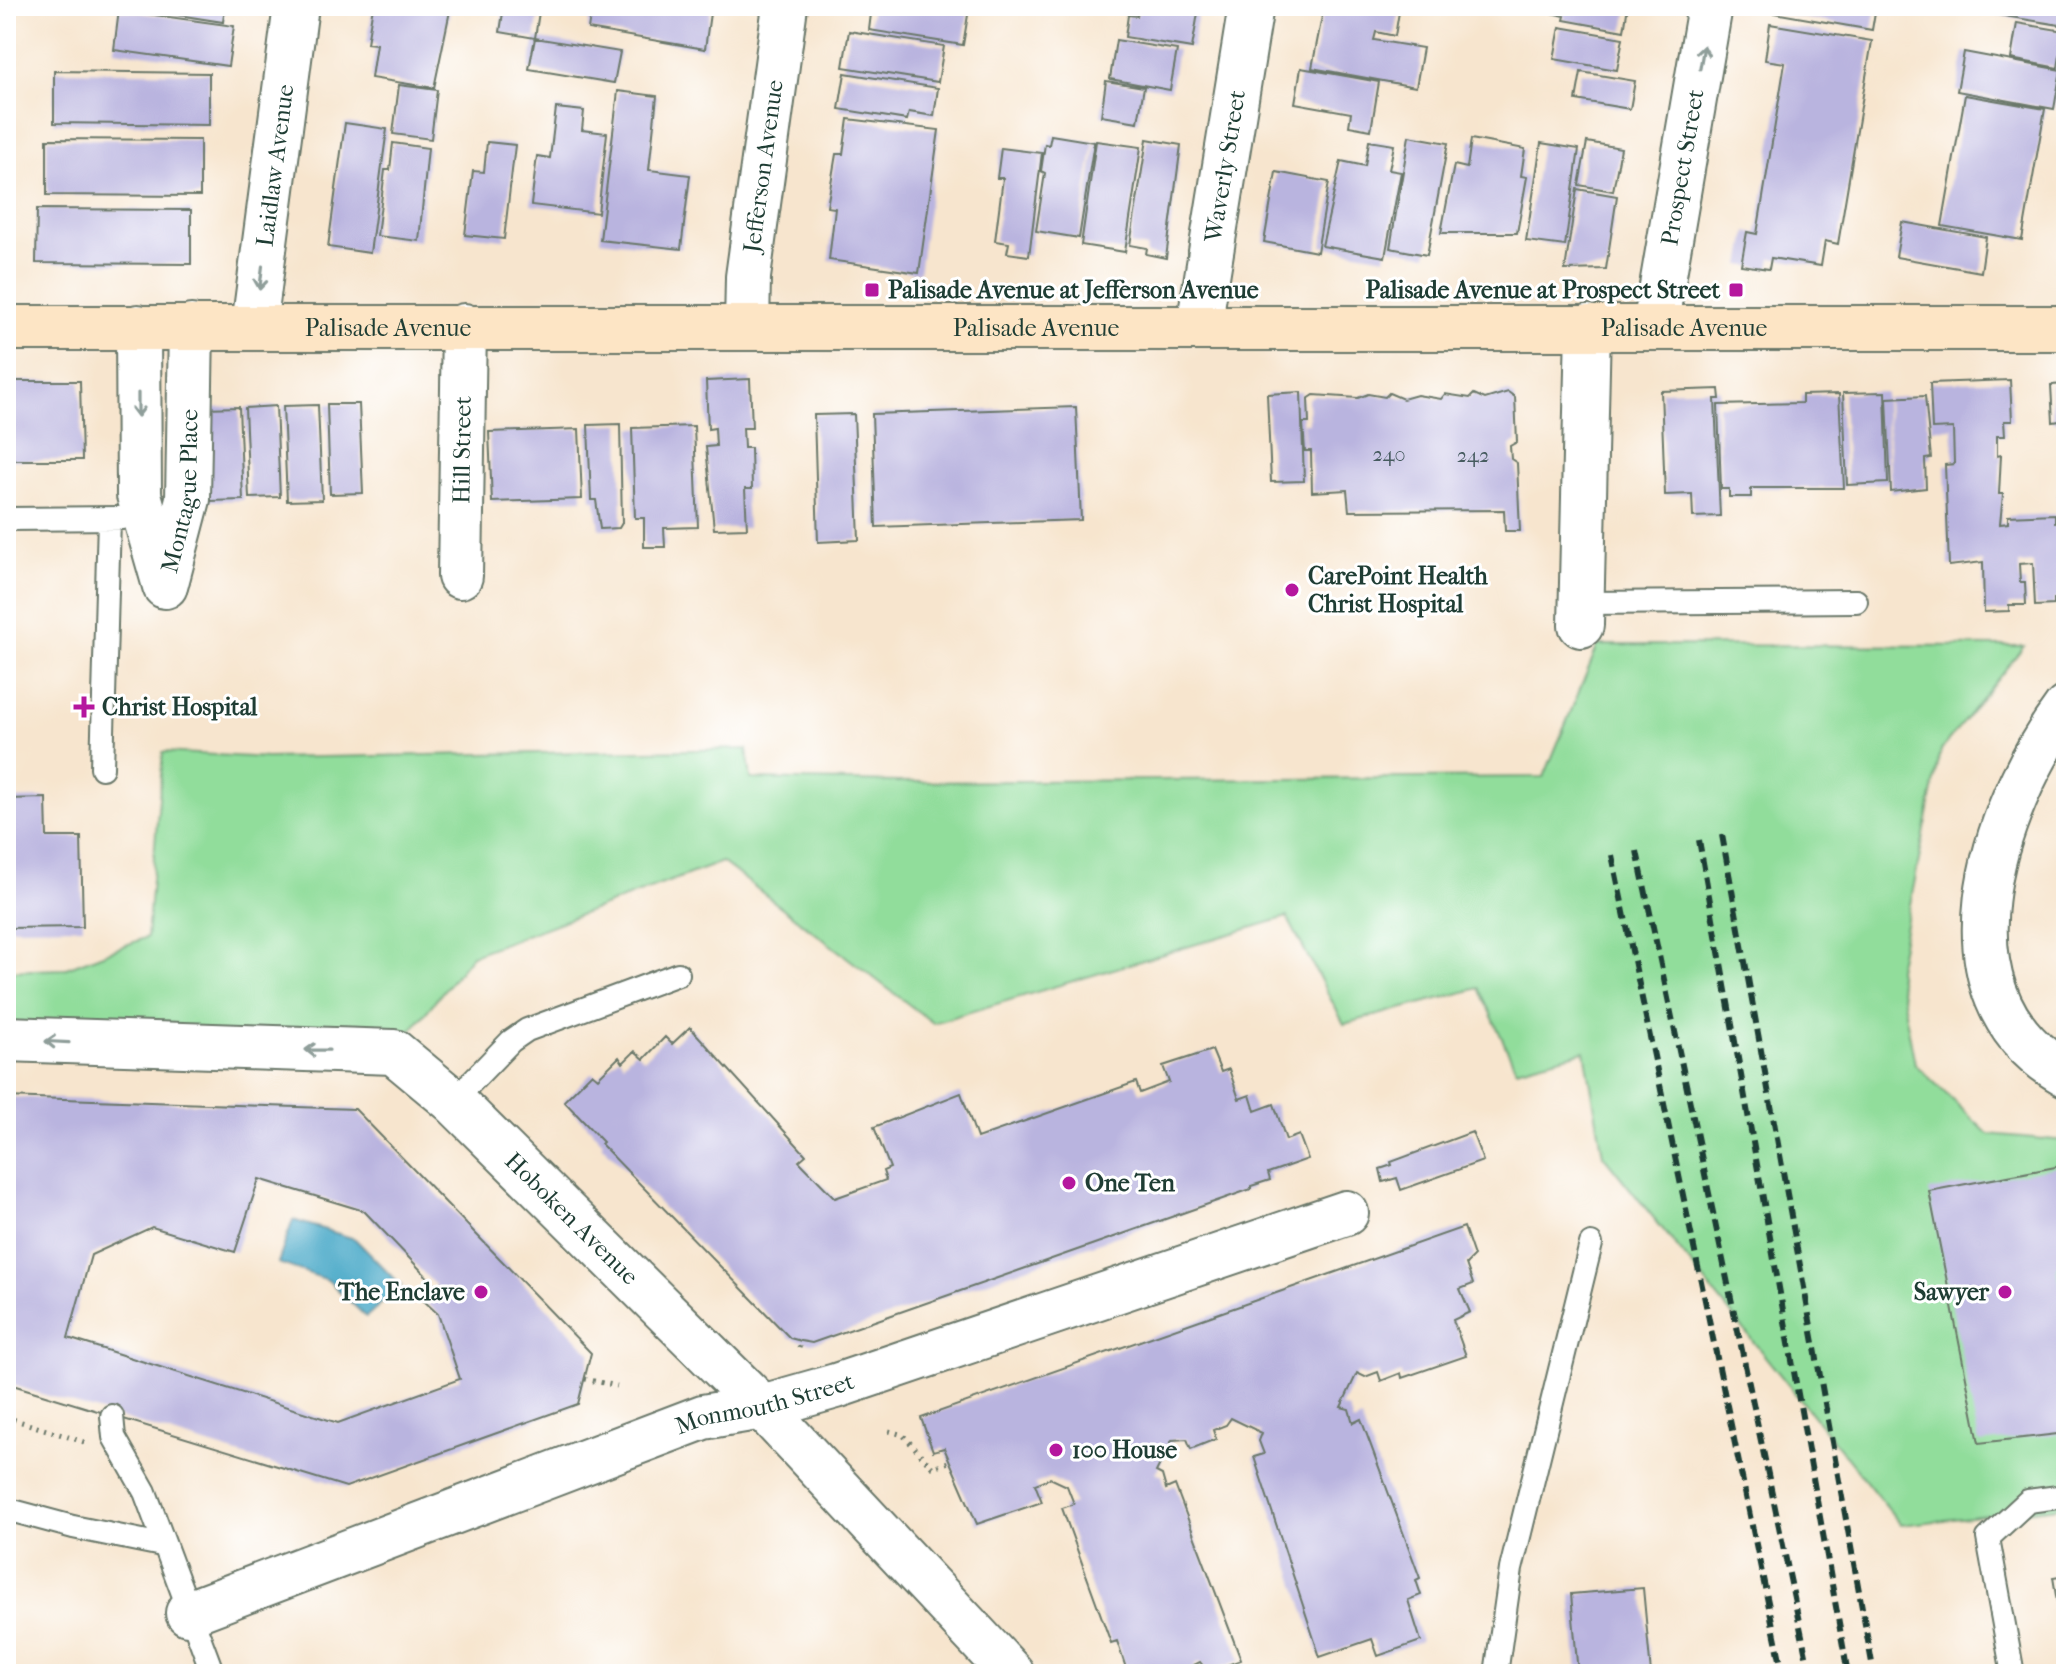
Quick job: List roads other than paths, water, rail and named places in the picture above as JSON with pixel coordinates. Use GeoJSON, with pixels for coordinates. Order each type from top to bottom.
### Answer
{"type":"FeatureCollection","features":[{"type":"Feature","properties":{"kind":"main road","name":"Palisade Avenue"},"geometry":{"type":"LineString","coordinates":[[6,328],[2066,328]]}},
{"type":"Feature","properties":{"kind":"street","name":"Laidlaw Avenue"},"geometry":{"type":"LineString","coordinates":[[254,326],[296,6]]}},
{"type":"Feature","properties":{"kind":"street","name":"Jefferson Avenue"},"geometry":{"type":"LineString","coordinates":[[747,327],[748,277],[785,6]]}},
{"type":"Feature","properties":{"kind":"street","name":"Waverly Street"},"geometry":{"type":"LineString","coordinates":[[1199,326],[1251,6]]}},
{"type":"Feature","properties":{"kind":"street","name":"Prospect Street"},"geometry":{"type":"LineString","coordinates":[[1655,327],[1710,6]]}},
{"type":"Feature","properties":{"kind":"street","name":"Hill Street"},"geometry":{"type":"LineString","coordinates":[[460,576],[464,326]]}},
{"type":"Feature","properties":{"kind":"street","name":"Montague Place"},"geometry":{"type":"LineString","coordinates":[[138,327],[139,495],[146,518],[188,499],[191,327]]}},
{"type":"Feature","properties":{"kind":"street"},"geometry":{"type":"LineString","coordinates":[[1581,614],[1588,327]]}},
{"type":"Feature","properties":{"kind":"street"},"geometry":{"type":"LineString","coordinates":[[2066,708],[2021,787],[1993,856],[1984,928],[1986,955],[2000,1003],[2043,1060],[2066,1074]]}},
{"type":"Feature","properties":{"kind":"street","name":"Hoboken Avenue"},"geometry":{"type":"LineString","coordinates":[[6,1039],[394,1052],[453,1101],[762,1407],[1012,1674]]}},
{"type":"Feature","properties":{"kind":"street","name":"Monmouth Street"},"geometry":{"type":"LineString","coordinates":[[188,1613],[703,1417],[762,1407],[836,1386],[1346,1213]]}},
{"type":"Feature","properties":{"kind":"lane"},"geometry":{"type":"LineString","coordinates":[[6,519],[146,518],[102,768]]}},
{"type":"Feature","properties":{"kind":"lane"},"geometry":{"type":"LineString","coordinates":[[1581,614],[1856,601]]}},
{"type":"Feature","properties":{"kind":"lane"},"geometry":{"type":"LineString","coordinates":[[453,1101],[511,1041],[527,1030],[678,974]]}},
{"type":"Feature","properties":{"kind":"lane"},"geometry":{"type":"LineString","coordinates":[[1496,1674],[1511,1569],[1591,1244]]}},
{"type":"Feature","properties":{"kind":"lane"},"geometry":{"type":"LineString","coordinates":[[112,1416],[114,1437],[127,1455],[145,1492],[162,1545],[213,1674]]}},
{"type":"Feature","properties":{"kind":"lane"},"geometry":{"type":"LineString","coordinates":[[2013,1674],[1988,1538],[2028,1501],[2066,1496]]}},
{"type":"Feature","properties":{"kind":"lane"},"geometry":{"type":"LineString","coordinates":[[6,1509],[73,1527],[162,1545]]}},
{"type":"Feature","properties":{"kind":"water"},"geometry":{"type":"Polygon","coordinates":[[[293,1220],[355,1239],[401,1286],[366,1317],[328,1280],[278,1263],[293,1220]]]}},
{"type":"Feature","properties":{"kind":"railway"},"geometry":{"type":"LineString","coordinates":[[1722,835],[1874,1674]]}},
{"type":"Feature","properties":{"kind":"railway"},"geometry":{"type":"LineString","coordinates":[[1699,840],[1848,1674]]}},
{"type":"Feature","properties":{"kind":"railway"},"geometry":{"type":"LineString","coordinates":[[1637,851],[1810,1674]]}},
{"type":"Feature","properties":{"kind":"railway"},"geometry":{"type":"LineString","coordinates":[[1612,855],[1783,1674]]}},
{"type":"Feature","properties":{"kind":"place","name":"Palisade Avenue at Jefferson Avenue"},"geometry":{"type":"Point","coordinates":[872,290]}},
{"type":"Feature","properties":{"kind":"place","name":"Palisade Avenue at Prospect Street"},"geometry":{"type":"Point","coordinates":[1736,290]}},
{"type":"Feature","properties":{"kind":"place","name":"CarePoint Health Christ Hospital"},"geometry":{"type":"Point","coordinates":[1292,590]}},
{"type":"Feature","properties":{"kind":"place","name":"Christ Hospital"},"geometry":{"type":"Point","coordinates":[84,707]}},
{"type":"Feature","properties":{"kind":"place","name":"One Ten"},"geometry":{"type":"Point","coordinates":[1069,1183]}},
{"type":"Feature","properties":{"kind":"place","name":"The Enclave"},"geometry":{"type":"Point","coordinates":[481,1292]}},
{"type":"Feature","properties":{"kind":"place","name":"Sawyer"},"geometry":{"type":"Point","coordinates":[2005,1292]}},
{"type":"Feature","properties":{"kind":"place","name":"100 House"},"geometry":{"type":"Point","coordinates":[1056,1450]}}]}
